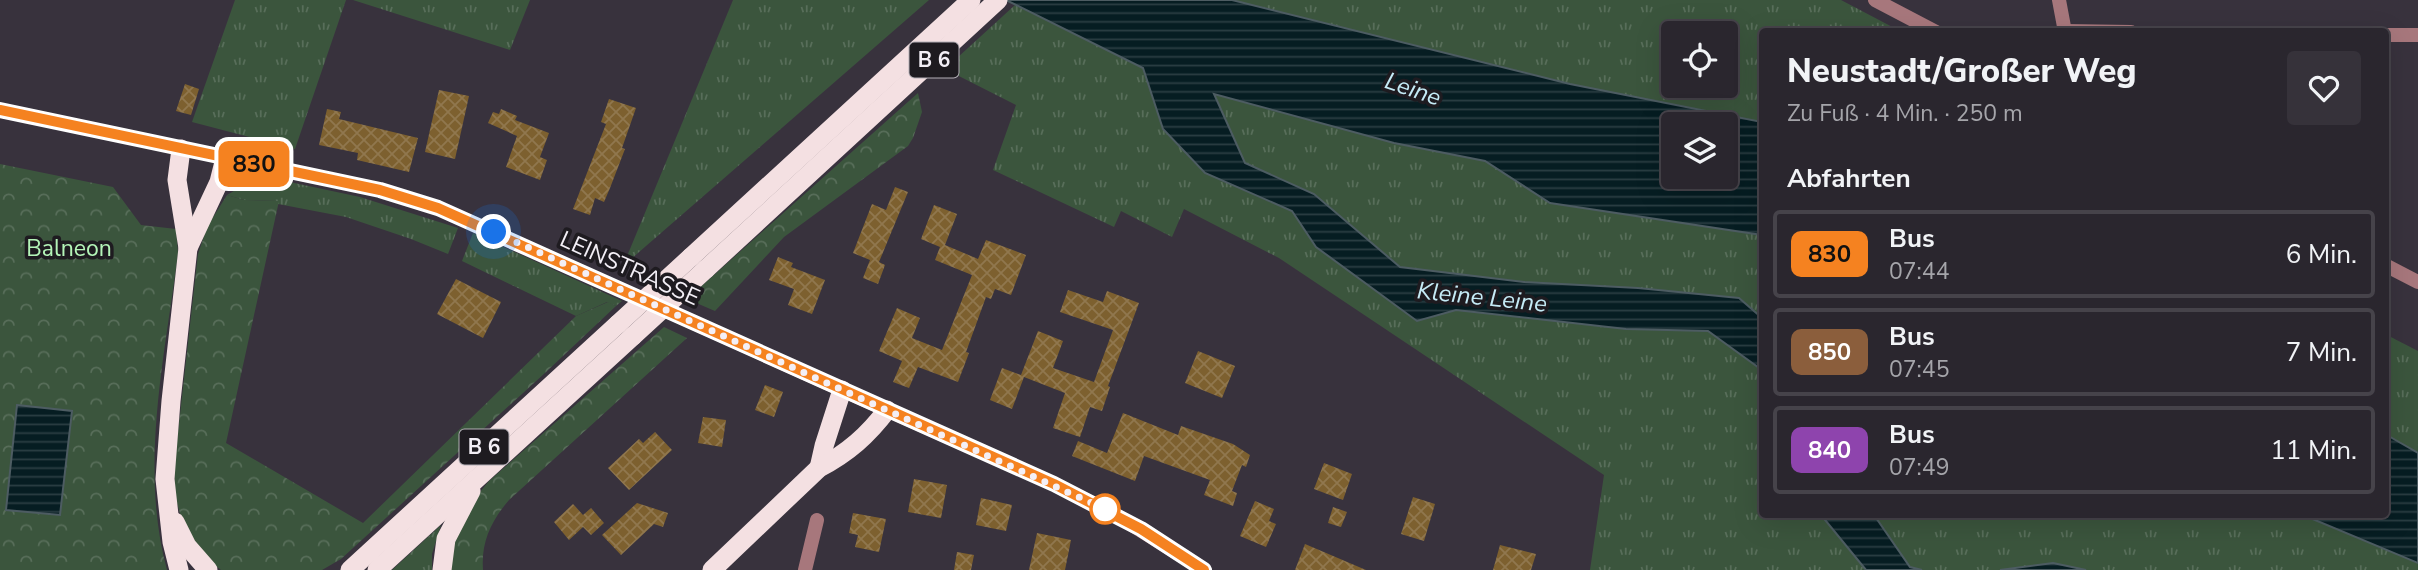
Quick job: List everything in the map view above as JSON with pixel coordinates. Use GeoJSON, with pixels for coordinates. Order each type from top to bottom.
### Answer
{"type":"FeatureCollection","features":[{"type":"Feature","properties":{"kind":"highway","name":"B 6"},"geometry":{"type":"LineString","coordinates":[[699,263],[852,108],[971,0]]}},
{"type":"Feature","properties":{"kind":"highway","name":"B 6"},"geometry":{"type":"LineString","coordinates":[[350,569],[626,330],[699,263],[870,119],[998,0]]}},
{"type":"Feature","properties":{"kind":"highway"},"geometry":{"type":"LineString","coordinates":[[179,570],[172,542],[166,464],[188,248],[177,180],[181,149]]}},
{"type":"Feature","properties":{"kind":"highway"},"geometry":{"type":"LineString","coordinates":[[188,248],[219,183],[225,158]]}},
{"type":"Feature","properties":{"kind":"highway","name":"B 6"},"geometry":{"type":"LineString","coordinates":[[377,570],[478,477],[626,330]]}},
{"type":"Feature","properties":{"kind":"highway"},"geometry":{"type":"LineString","coordinates":[[819,468],[842,390]]}},
{"type":"Feature","properties":{"kind":"highway"},"geometry":{"type":"LineString","coordinates":[[712,570],[819,468],[838,458],[869,434],[887,410]]}},
{"type":"Feature","properties":{"kind":"highway"},"geometry":{"type":"LineString","coordinates":[[442,570],[446,539],[478,477]]}},
{"type":"Feature","properties":{"kind":"highway"},"geometry":{"type":"LineString","coordinates":[[168,504],[181,537],[208,570]]}},
{"type":"Feature","properties":{"kind":"main road","name":"LEINSTRASSE"},"geometry":{"type":"LineString","coordinates":[[0,110],[380,190],[438,208],[887,410]]}},
{"type":"Feature","properties":{"kind":"street"},"geometry":{"type":"LineString","coordinates":[[1875,0],[1928,28]]}},
{"type":"Feature","properties":{"kind":"street"},"geometry":{"type":"LineString","coordinates":[[2059,0],[2064,28]]}},
{"type":"Feature","properties":{"kind":"street"},"geometry":{"type":"LineString","coordinates":[[2389,35],[2418,35]]}},
{"type":"Feature","properties":{"kind":"street"},"geometry":{"type":"LineString","coordinates":[[2389,267],[2418,282]]}},
{"type":"Feature","properties":{"kind":"street","name":"LEINSTRASSE"},"geometry":{"type":"LineString","coordinates":[[887,410],[1054,484],[1116,515],[1204,570]]}},
{"type":"Feature","properties":{"kind":"street"},"geometry":{"type":"LineString","coordinates":[[805,570],[817,520]]}},
{"type":"Feature","properties":{"kind":"green space"},"geometry":{"type":"Polygon","coordinates":[[[235,0],[346,0],[295,149],[192,122],[235,0]]]}},
{"type":"Feature","properties":{"kind":"green space"},"geometry":{"type":"Polygon","coordinates":[[[353,0],[530,0],[510,50],[353,0]]]}},
{"type":"Feature","properties":{"kind":"green space"},"geometry":{"type":"Polygon","coordinates":[[[733,0],[929,0],[623,266],[733,0]]]}},
{"type":"Feature","properties":{"kind":"green space"},"geometry":{"type":"Polygon","coordinates":[[[1232,0],[1841,0],[1894,28],[1759,28],[1759,121],[1738,117],[1738,112],[1711,112],[1570,84],[1232,0]]]}},
{"type":"Feature","properties":{"kind":"green space"},"geometry":{"type":"Polygon","coordinates":[[[1015,5],[1143,68],[1163,129],[1205,173],[1292,211],[1316,247],[1417,321],[1456,310],[1626,329],[1708,331],[1759,368],[1759,518],[1823,518],[1866,570],[1590,570],[1604,475],[1279,258],[1184,209],[1172,237],[1121,211],[1114,227],[993,170],[1016,105],[945,69],[1015,5]]]}},
{"type":"Feature","properties":{"kind":"green space"},"geometry":{"type":"Polygon","coordinates":[[[918,93],[922,112],[908,146],[784,237],[715,311],[687,299],[918,93]]]}},
{"type":"Feature","properties":{"kind":"green space"},"geometry":{"type":"Polygon","coordinates":[[[1214,93],[1394,143],[1485,161],[1550,203],[1759,235],[1759,315],[1739,298],[1638,288],[1524,282],[1400,267],[1314,194],[1245,163],[1214,93]]]}},
{"type":"Feature","properties":{"kind":"green space","name":"Balneon"},"geometry":{"type":"Polygon","coordinates":[[[0,164],[113,187],[141,225],[176,229],[178,253],[161,372],[155,452],[155,492],[167,570],[0,570],[0,164]]]}},
{"type":"Feature","properties":{"kind":"green space"},"geometry":{"type":"Polygon","coordinates":[[[265,179],[360,197],[458,228],[448,254],[346,217],[278,204],[278,201],[244,200],[227,195],[251,181],[265,179]]]}},
{"type":"Feature","properties":{"kind":"green space"},"geometry":{"type":"Polygon","coordinates":[[[227,195],[244,200],[279,201],[226,443],[363,523],[576,316],[608,302],[616,306],[341,559],[322,570],[221,570],[206,558],[183,524],[175,496],[174,468],[198,254],[207,227],[227,195]]]}},
{"type":"Feature","properties":{"kind":"green space"},"geometry":{"type":"Polygon","coordinates":[[[473,233],[622,301],[616,306],[607,302],[576,316],[462,261],[473,233]]]}},
{"type":"Feature","properties":{"kind":"green space"},"geometry":{"type":"Polygon","coordinates":[[[664,327],[687,338],[509,500],[488,532],[483,570],[449,570],[457,533],[474,501],[489,481],[664,327]]]}},
{"type":"Feature","properties":{"kind":"green space"},"geometry":{"type":"Polygon","coordinates":[[[2389,336],[2418,351],[2418,453],[2389,436],[2389,336]]]}},
{"type":"Feature","properties":{"kind":"green space"},"geometry":{"type":"Polygon","coordinates":[[[1876,518],[2310,518],[2418,563],[2418,570],[2086,570],[2053,563],[2000,570],[1910,568],[1876,518]]]}},
{"type":"Feature","properties":{"kind":"green space"},"geometry":{"type":"Polygon","coordinates":[[[441,525],[432,554],[432,570],[392,570],[441,525]]]}},
{"type":"Feature","properties":{"kind":"water"},"geometry":{"type":"Polygon","coordinates":[[[1006,0],[1232,0],[1570,84],[1711,112],[1661,112],[1661,189],[1738,189],[1738,117],[1759,121],[1759,235],[1550,203],[1485,161],[1394,143],[1214,94],[1245,163],[1314,194],[1400,267],[1524,282],[1638,288],[1739,298],[1759,315],[1759,368],[1708,331],[1626,329],[1456,310],[1417,321],[1316,247],[1292,211],[1205,173],[1163,129],[1143,68],[1006,0]]]}},
{"type":"Feature","properties":{"kind":"water"},"geometry":{"type":"Polygon","coordinates":[[[17,405],[72,411],[60,515],[6,510],[17,405]]]}},
{"type":"Feature","properties":{"kind":"water"},"geometry":{"type":"Polygon","coordinates":[[[2389,436],[2418,453],[2418,563],[2310,518],[2389,518],[2389,436]]]}},
{"type":"Feature","properties":{"kind":"water"},"geometry":{"type":"Polygon","coordinates":[[[1823,518],[1876,518],[1910,567],[1922,570],[1866,570],[1823,518]]]}},
{"type":"Feature","properties":{"kind":"water"},"geometry":{"type":"Polygon","coordinates":[[[2053,563],[2086,570],[2000,570],[2053,563]]]}},
{"type":"Feature","properties":{"kind":"building"},"geometry":{"type":"Polygon","coordinates":[[[185,84],[199,89],[191,115],[176,111],[185,84]]]}},
{"type":"Feature","properties":{"kind":"building"},"geometry":{"type":"Polygon","coordinates":[[[439,90],[469,96],[455,159],[425,152],[439,90]]]}},
{"type":"Feature","properties":{"kind":"building"},"geometry":{"type":"Polygon","coordinates":[[[609,99],[636,108],[622,148],[625,149],[604,202],[595,198],[590,215],[573,209],[606,124],[601,122],[609,99]]]}},
{"type":"Feature","properties":{"kind":"building"},"geometry":{"type":"Polygon","coordinates":[[[327,109],[341,112],[339,119],[418,138],[409,172],[357,160],[358,153],[319,145],[327,109]]]}},
{"type":"Feature","properties":{"kind":"building"},"geometry":{"type":"Polygon","coordinates":[[[501,109],[517,116],[515,120],[549,133],[540,157],[547,160],[540,180],[506,167],[517,136],[488,123],[493,112],[499,114],[501,109]]]}},
{"type":"Feature","properties":{"kind":"building"},"geometry":{"type":"Polygon","coordinates":[[[895,187],[908,192],[879,262],[885,265],[878,284],[863,278],[870,260],[853,253],[872,204],[886,210],[895,187]]]}},
{"type":"Feature","properties":{"kind":"building"},"geometry":{"type":"Polygon","coordinates":[[[934,205],[957,214],[945,245],[978,259],[986,240],[1026,255],[1011,295],[995,289],[991,299],[986,297],[958,382],[918,367],[909,388],[893,382],[902,361],[879,351],[897,308],[920,318],[912,338],[942,350],[972,275],[935,260],[940,247],[921,239],[934,205]]]}},
{"type":"Feature","properties":{"kind":"building"},"geometry":{"type":"Polygon","coordinates":[[[778,257],[793,263],[791,267],[825,280],[812,314],[788,305],[794,289],[769,280],[778,257]]]}},
{"type":"Feature","properties":{"kind":"building"},"geometry":{"type":"Polygon","coordinates":[[[456,279],[501,302],[483,338],[437,314],[456,279]]]}},
{"type":"Feature","properties":{"kind":"building"},"geometry":{"type":"Polygon","coordinates":[[[1068,290],[1103,302],[1107,291],[1139,303],[1108,386],[1110,387],[1102,411],[1090,407],[1080,437],[1053,428],[1065,393],[1024,377],[1012,409],[990,400],[1002,368],[1021,375],[1038,331],[1063,341],[1053,368],[1094,382],[1113,330],[1060,312],[1068,290]]]}},
{"type":"Feature","properties":{"kind":"building"},"geometry":{"type":"Polygon","coordinates":[[[1198,351],[1235,366],[1222,398],[1185,383],[1198,351]]]}},
{"type":"Feature","properties":{"kind":"building"},"geometry":{"type":"Polygon","coordinates":[[[765,385],[783,392],[774,417],[755,410],[765,385]]]}},
{"type":"Feature","properties":{"kind":"building"},"geometry":{"type":"Polygon","coordinates":[[[1123,413],[1178,435],[1181,426],[1233,444],[1250,455],[1246,467],[1242,465],[1232,491],[1237,493],[1233,506],[1204,495],[1210,480],[1144,456],[1135,481],[1072,456],[1078,441],[1107,453],[1123,413]]]}},
{"type":"Feature","properties":{"kind":"building"},"geometry":{"type":"Polygon","coordinates":[[[703,417],[726,420],[722,447],[698,443],[703,417]]]}},
{"type":"Feature","properties":{"kind":"building"},"geometry":{"type":"Polygon","coordinates":[[[655,432],[672,450],[629,490],[608,468],[639,439],[643,443],[655,432]]]}},
{"type":"Feature","properties":{"kind":"building"},"geometry":{"type":"Polygon","coordinates":[[[1324,463],[1352,474],[1343,500],[1314,489],[1324,463]]]}},
{"type":"Feature","properties":{"kind":"building"},"geometry":{"type":"Polygon","coordinates":[[[914,479],[947,485],[941,518],[908,512],[914,479]]]}},
{"type":"Feature","properties":{"kind":"building"},"geometry":{"type":"Polygon","coordinates":[[[1413,497],[1435,504],[1424,541],[1401,534],[1413,497]]]}},
{"type":"Feature","properties":{"kind":"building"},"geometry":{"type":"Polygon","coordinates":[[[981,498],[1012,505],[1006,531],[976,525],[981,498]]]}},
{"type":"Feature","properties":{"kind":"building"},"geometry":{"type":"Polygon","coordinates":[[[1255,501],[1274,509],[1269,521],[1276,524],[1266,547],[1240,536],[1255,501]]]}},
{"type":"Feature","properties":{"kind":"building"},"geometry":{"type":"Polygon","coordinates":[[[637,503],[668,513],[663,527],[654,524],[621,555],[602,535],[637,503]]]}},
{"type":"Feature","properties":{"kind":"building"},"geometry":{"type":"Polygon","coordinates":[[[573,504],[583,515],[591,508],[604,523],[591,535],[583,527],[569,540],[554,522],[573,504]]]}},
{"type":"Feature","properties":{"kind":"building"},"geometry":{"type":"Polygon","coordinates":[[[1333,507],[1347,512],[1341,527],[1328,523],[1333,507]]]}},
{"type":"Feature","properties":{"kind":"building"},"geometry":{"type":"Polygon","coordinates":[[[853,513],[886,519],[879,552],[855,547],[858,535],[849,533],[853,513]]]}},
{"type":"Feature","properties":{"kind":"building"},"geometry":{"type":"Polygon","coordinates":[[[1037,533],[1071,540],[1065,570],[1029,570],[1037,533]]]}},
{"type":"Feature","properties":{"kind":"building"},"geometry":{"type":"Polygon","coordinates":[[[1305,544],[1366,570],[1295,570],[1305,544]]]}},
{"type":"Feature","properties":{"kind":"building"},"geometry":{"type":"Polygon","coordinates":[[[1500,545],[1536,554],[1531,570],[1493,570],[1500,545]]]}},
{"type":"Feature","properties":{"kind":"building"},"geometry":{"type":"Polygon","coordinates":[[[957,552],[974,555],[971,570],[954,570],[957,552]]]}},
{"type":"Feature","properties":{"kind":"bus line","name":"830"},"geometry":{"type":"LineString","coordinates":[[0,110],[380,190],[438,208],[1054,484],[1141,529],[1204,570]]}},
{"type":"Feature","properties":{"kind":"route"},"geometry":{"type":"LineString","coordinates":[[494,232],[1105,509]]}},
{"type":"Feature","properties":{"kind":"water label","name":"Leine"},"geometry":{"type":"Point","coordinates":[1413,89]}},
{"type":"Feature","properties":{"kind":"water label","name":"Kleine Leine"},"geometry":{"type":"Point","coordinates":[1482,297]}}]}
